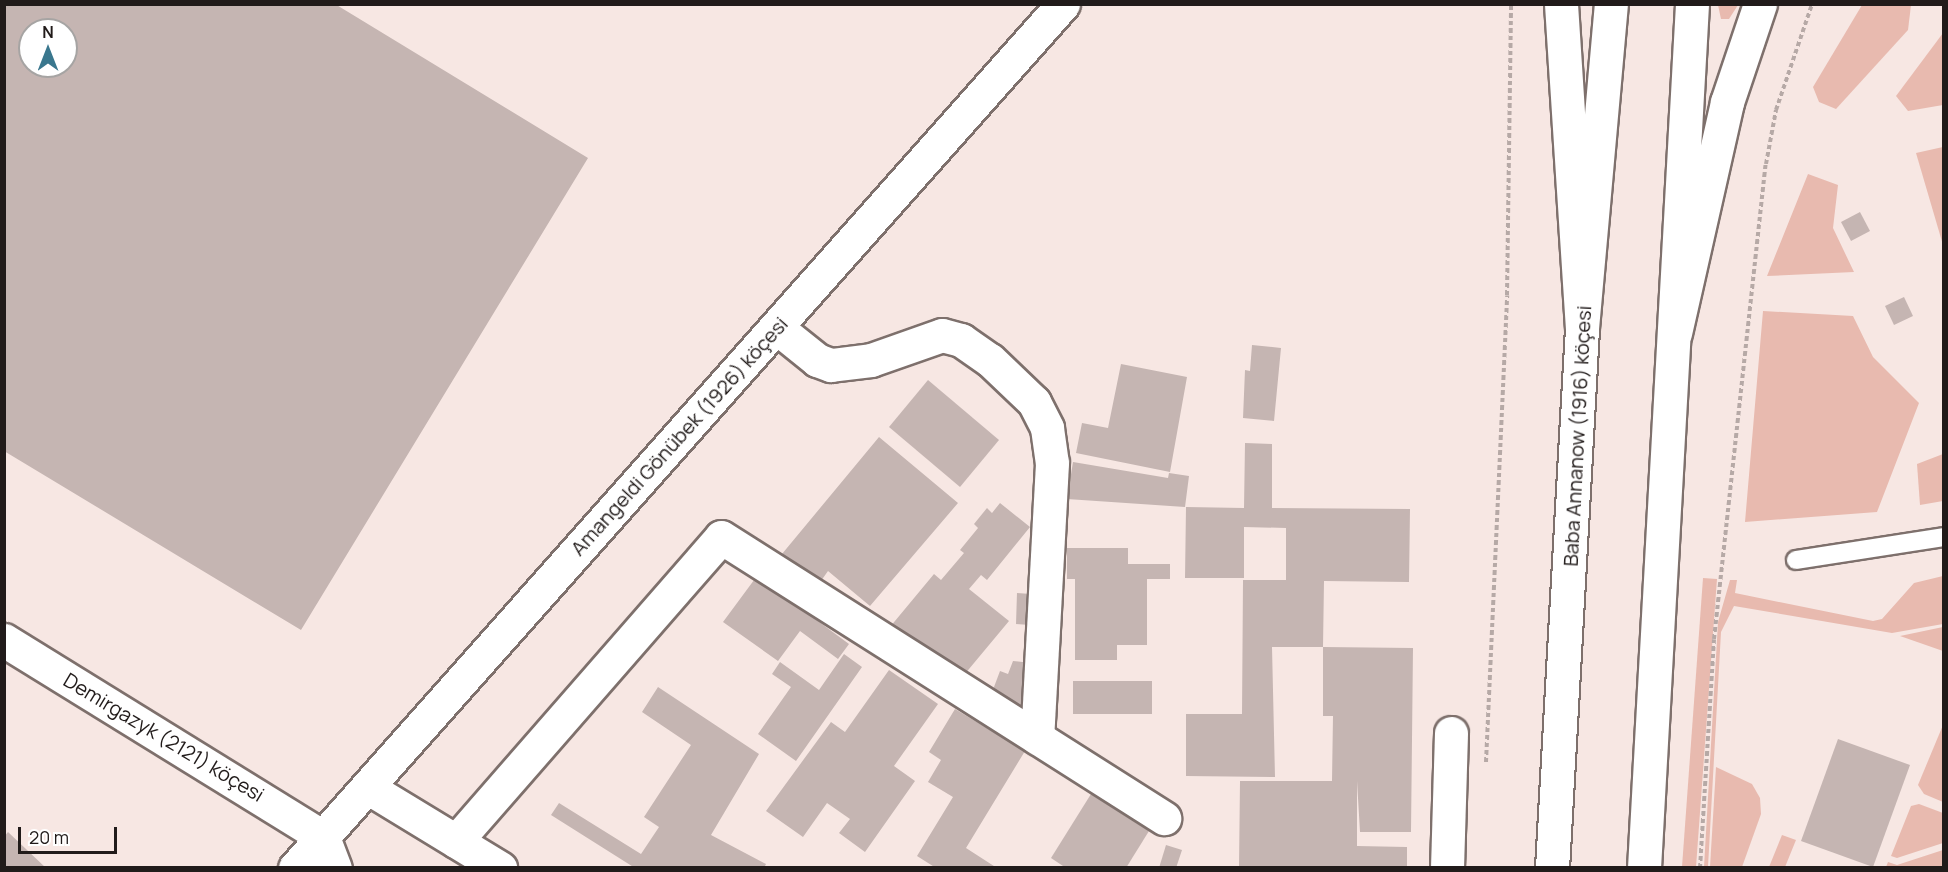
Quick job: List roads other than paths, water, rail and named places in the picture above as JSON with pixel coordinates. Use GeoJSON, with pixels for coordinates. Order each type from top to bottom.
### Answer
{"type":"FeatureCollection","features":[{"type":"Feature","properties":{"kind":"main road","name":"Amangeldi Gönübek (1926) köçesi"},"geometry":{"type":"LineString","coordinates":[[295,867],[1063,4]]}},
{"type":"Feature","properties":{"kind":"main road"},"geometry":{"type":"LineString","coordinates":[[1561,4],[1582,328]]}},
{"type":"Feature","properties":{"kind":"main road","name":"Baba Annanow (1916) köçesi"},"geometry":{"type":"LineString","coordinates":[[1552,867],[1582,328],[1611,4]]}},
{"type":"Feature","properties":{"kind":"main road"},"geometry":{"type":"LineString","coordinates":[[1644,867],[1692,4]]}},
{"type":"Feature","properties":{"kind":"main road"},"geometry":{"type":"LineString","coordinates":[[1675,333],[1727,102],[1760,4]]}},
{"type":"Feature","properties":{"kind":"main road"},"geometry":{"type":"LineString","coordinates":[[776,327],[818,360],[831,365],[871,360],[942,335],[961,340],[990,360],[1034,402],[1047,428],[1052,463],[1037,738]]}},
{"type":"Feature","properties":{"kind":"main road"},"geometry":{"type":"LineString","coordinates":[[456,841],[721,537],[1164,818]]}},
{"type":"Feature","properties":{"kind":"main road","name":"Demirgazyk (2121) köçesi"},"geometry":{"type":"LineString","coordinates":[[4,640],[323,837]]}},
{"type":"Feature","properties":{"kind":"main road"},"geometry":{"type":"LineString","coordinates":[[1447,867],[1451,733]]}},
{"type":"Feature","properties":{"kind":"main road"},"geometry":{"type":"LineString","coordinates":[[367,787],[500,867]]}},
{"type":"Feature","properties":{"kind":"main road"},"geometry":{"type":"LineString","coordinates":[[323,837],[335,867]]}},
{"type":"Feature","properties":{"kind":"lane"},"geometry":{"type":"LineString","coordinates":[[1796,560],[1944,537]]}}]}
